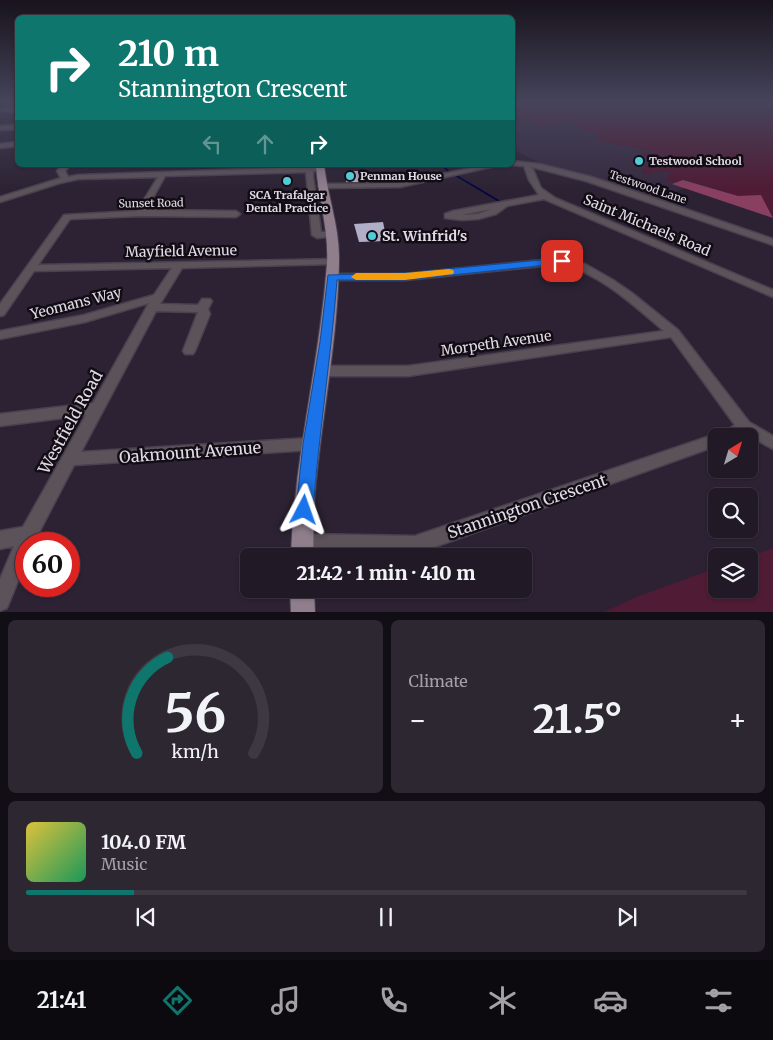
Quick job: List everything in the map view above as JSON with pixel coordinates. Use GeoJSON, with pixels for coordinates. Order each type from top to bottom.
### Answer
{"type":"FeatureCollection","features":[{"type":"Feature","properties":{"kind":"main road"},"geometry":{"type":"LineString","coordinates":[[302,548],[310,444],[322,371],[332,269],[333,234],[322,186],[320,167]]}},
{"type":"Feature","properties":{"kind":"main road"},"geometry":{"type":"LineString","coordinates":[[302,598],[303,612]]}},
{"type":"Feature","properties":{"kind":"street"},"geometry":{"type":"LineString","coordinates":[[0,146],[15,144]]}},
{"type":"Feature","properties":{"kind":"street","name":"Testwood Lane"},"geometry":{"type":"LineString","coordinates":[[515,163],[548,168],[600,182],[773,242]]}},
{"type":"Feature","properties":{"kind":"street","name":"Saint Michaels Road"},"geometry":{"type":"LineString","coordinates":[[527,164],[534,184],[546,196],[773,294]]}},
{"type":"Feature","properties":{"kind":"street"},"geometry":{"type":"LineString","coordinates":[[64,167],[61,171],[65,179]]}},
{"type":"Feature","properties":{"kind":"street"},"geometry":{"type":"LineString","coordinates":[[310,167],[317,235],[333,234]]}},
{"type":"Feature","properties":{"kind":"street"},"geometry":{"type":"LineString","coordinates":[[0,200],[65,179],[320,167]]}},
{"type":"Feature","properties":{"kind":"street"},"geometry":{"type":"LineString","coordinates":[[322,186],[400,185],[484,167]]}},
{"type":"Feature","properties":{"kind":"street"},"geometry":{"type":"LineString","coordinates":[[140,213],[163,174]]}},
{"type":"Feature","properties":{"kind":"street"},"geometry":{"type":"LineString","coordinates":[[504,204],[494,212],[474,217],[448,216],[504,204],[546,196]]}},
{"type":"Feature","properties":{"kind":"street","name":"Sunset Road"},"geometry":{"type":"LineString","coordinates":[[0,312],[65,214],[236,214]]}},
{"type":"Feature","properties":{"kind":"street"},"geometry":{"type":"LineString","coordinates":[[332,269],[405,276],[562,261],[581,266],[610,282],[674,333],[744,426],[773,443]]}},
{"type":"Feature","properties":{"kind":"street","name":"Mayfield Avenue"},"geometry":{"type":"LineString","coordinates":[[30,268],[179,265],[332,269]]}},
{"type":"Feature","properties":{"kind":"street","name":"Westfield Road"},"geometry":{"type":"LineString","coordinates":[[30,532],[156,302],[179,265]]}},
{"type":"Feature","properties":{"kind":"street","name":"Yeomans Way"},"geometry":{"type":"LineString","coordinates":[[0,335],[156,302],[204,305],[204,314],[190,351]]}},
{"type":"Feature","properties":{"kind":"street","name":"Morpeth Avenue"},"geometry":{"type":"LineString","coordinates":[[322,371],[408,371],[674,333]]}},
{"type":"Feature","properties":{"kind":"street"},"geometry":{"type":"LineString","coordinates":[[0,420],[97,408]]}},
{"type":"Feature","properties":{"kind":"street","name":"Stannington Crescent"},"geometry":{"type":"LineString","coordinates":[[347,548],[415,545],[708,443]]}},
{"type":"Feature","properties":{"kind":"street","name":"Oakmount Avenue"},"geometry":{"type":"LineString","coordinates":[[70,459],[310,444]]}},
{"type":"Feature","properties":{"kind":"street"},"geometry":{"type":"LineString","coordinates":[[0,540],[15,537]]}},
{"type":"Feature","properties":{"kind":"street","name":"Westfield Road"},"geometry":{"type":"LineString","coordinates":[[0,600],[15,565]]}},
{"type":"Feature","properties":{"kind":"shaded area","name":"Testwood School"},"geometry":{"type":"Polygon","coordinates":[[[515,132],[713,132],[773,218],[685,188],[658,199],[594,177],[538,162],[515,150],[515,132]]]}},
{"type":"Feature","properties":{"kind":"shaded area"},"geometry":{"type":"Polygon","coordinates":[[[587,132],[773,132],[773,217],[761,195],[738,196],[684,180],[666,181],[671,173],[655,170],[653,174],[643,174],[644,165],[651,167],[652,163],[646,162],[648,158],[642,152],[674,156],[595,140],[600,133],[587,132]]]}},
{"type":"Feature","properties":{"kind":"shaded area"},"geometry":{"type":"Polygon","coordinates":[[[683,180],[738,196],[761,195],[773,218],[672,184],[683,180]]]}},
{"type":"Feature","properties":{"kind":"shaded area"},"geometry":{"type":"Polygon","coordinates":[[[773,548],[773,612],[604,612],[636,597],[708,571],[708,598],[758,598],[758,554],[773,548]]]}},
{"type":"Feature","properties":{"kind":"building","name":"Penman House"},"geometry":{"type":"Polygon","coordinates":[[[347,171],[359,171],[360,182],[346,182],[347,171]]]}},
{"type":"Feature","properties":{"kind":"building","name":"St. Winfrid's"},"geometry":{"type":"Polygon","coordinates":[[[383,222],[387,241],[359,242],[354,224],[383,222]]]}},
{"type":"Feature","properties":{"kind":"waterway"},"geometry":{"type":"LineString","coordinates":[[444,167],[449,172]]}},
{"type":"Feature","properties":{"kind":"waterway"},"geometry":{"type":"LineString","coordinates":[[455,175],[499,201]]}},
{"type":"Feature","properties":{"kind":"slow traffic"},"geometry":{"type":"LineString","coordinates":[[356,277],[405,276],[449,272]]}},
{"type":"Feature","properties":{"kind":"place","name":"Testwood School"},"geometry":{"type":"Point","coordinates":[639,161]}},
{"type":"Feature","properties":{"kind":"place","name":"Penman House"},"geometry":{"type":"Point","coordinates":[350,176]}},
{"type":"Feature","properties":{"kind":"place","name":"SCA Trafalgar Dental Practice"},"geometry":{"type":"Point","coordinates":[287,181]}},
{"type":"Feature","properties":{"kind":"place","name":"St. Winfrid's"},"geometry":{"type":"Point","coordinates":[372,236]}},
{"type":"Feature","properties":{"kind":"route"},"geometry":{"type":"LineString","coordinates":[[304,510],[310,444],[326,342],[332,277],[405,276],[562,261]]}}]}
